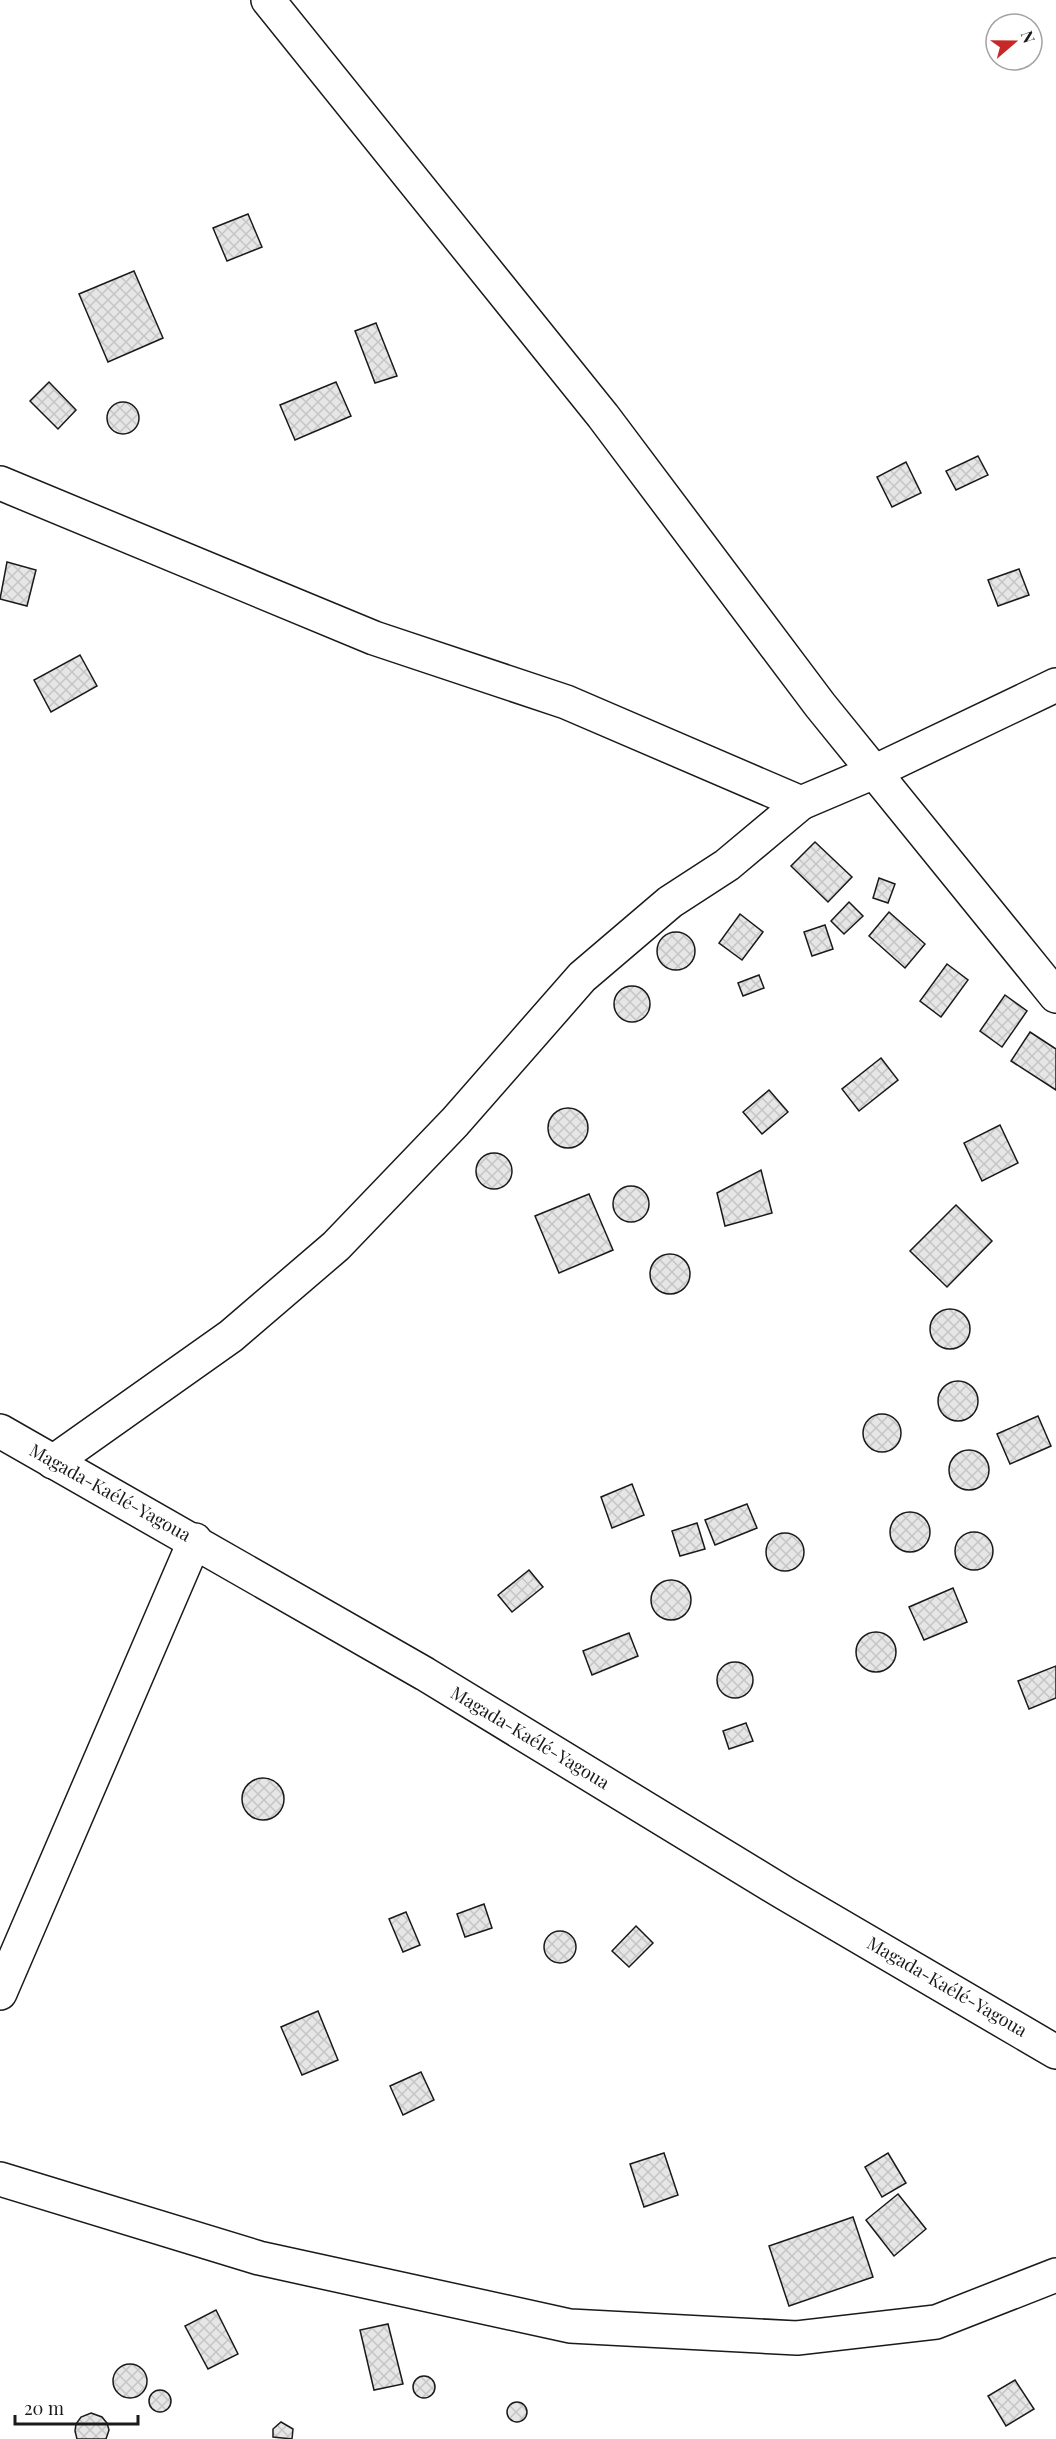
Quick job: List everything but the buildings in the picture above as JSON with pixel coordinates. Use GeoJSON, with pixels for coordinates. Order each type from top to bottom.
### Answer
{"type":"FeatureCollection","features":[{"type":"Feature","properties":{"kind":"main road"},"geometry":{"type":"LineString","coordinates":[[268,0],[603,416],[820,705],[1056,996]]}},
{"type":"Feature","properties":{"kind":"main road"},"geometry":{"type":"LineString","coordinates":[[0,483],[374,638],[566,702],[801,803]]}},
{"type":"Feature","properties":{"kind":"main road"},"geometry":{"type":"LineString","coordinates":[[53,1462],[231,1336],[336,1246],[455,1122],[582,977],[670,902],[727,865],[801,803],[874,772],[1056,685]]}},
{"type":"Feature","properties":{"kind":"main road","name":"Magada-Kaélé-Yagoua"},"geometry":{"type":"LineString","coordinates":[[0,1431],[195,1540],[425,1674],[786,1894],[1056,2052]]}},
{"type":"Feature","properties":{"kind":"main road"},"geometry":{"type":"LineString","coordinates":[[0,1993],[195,1540]]}},
{"type":"Feature","properties":{"kind":"main road"},"geometry":{"type":"LineString","coordinates":[[0,2179],[259,2258],[570,2326],[797,2338],[936,2322],[1056,2275]]}}]}
